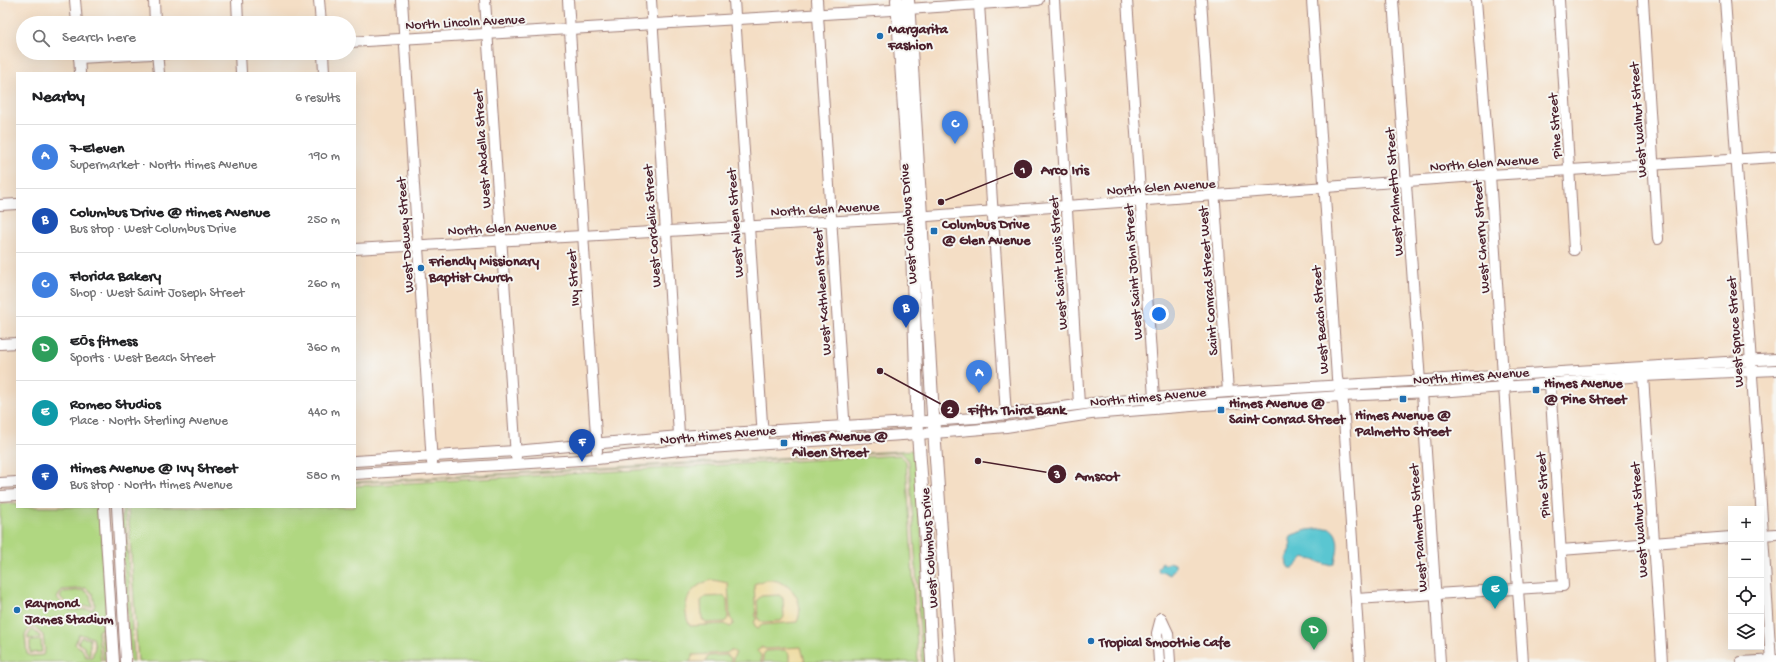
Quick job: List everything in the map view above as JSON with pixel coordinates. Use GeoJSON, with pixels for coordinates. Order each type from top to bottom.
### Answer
{"type":"FeatureCollection","features":[{"type":"Feature","properties":{"kind":"main road","name":"West Columbus Drive"},"geometry":{"type":"LineString","coordinates":[[902,5],[916,216],[934,427],[950,662]]}},
{"type":"Feature","properties":{"kind":"main road","name":"West Columbus Drive"},"geometry":{"type":"LineString","coordinates":[[916,216],[918,428],[932,662]]}},
{"type":"Feature","properties":{"kind":"main road"},"geometry":{"type":"LineString","coordinates":[[930,632],[948,631]]}},
{"type":"Feature","properties":{"kind":"street"},"geometry":{"type":"LineString","coordinates":[[75,0],[76,16]]}},
{"type":"Feature","properties":{"kind":"street"},"geometry":{"type":"LineString","coordinates":[[154,0],[155,16]]}},
{"type":"Feature","properties":{"kind":"street"},"geometry":{"type":"LineString","coordinates":[[237,0],[238,16]]}},
{"type":"Feature","properties":{"kind":"street"},"geometry":{"type":"LineString","coordinates":[[319,0],[320,16]]}},
{"type":"Feature","properties":{"kind":"street","name":"West Dewey Street"},"geometry":{"type":"LineString","coordinates":[[402,0],[433,469]]}},
{"type":"Feature","properties":{"kind":"street","name":"West Abdella Street"},"geometry":{"type":"LineString","coordinates":[[485,0],[516,464]]}},
{"type":"Feature","properties":{"kind":"street","name":"Ivy Street"},"geometry":{"type":"LineString","coordinates":[[568,0],[597,459]]}},
{"type":"Feature","properties":{"kind":"street","name":"West Cordelia Street"},"geometry":{"type":"LineString","coordinates":[[651,0],[680,450]]}},
{"type":"Feature","properties":{"kind":"street","name":"West Aileen Street"},"geometry":{"type":"LineString","coordinates":[[734,0],[763,444]]}},
{"type":"Feature","properties":{"kind":"street","name":"West Kathleen Street"},"geometry":{"type":"LineString","coordinates":[[816,0],[846,439]]}},
{"type":"Feature","properties":{"kind":"street","name":"North Lincoln Avenue"},"geometry":{"type":"LineString","coordinates":[[356,42],[818,15],[902,5],[979,4],[1003,1],[1038,0]]}},
{"type":"Feature","properties":{"kind":"street","name":"West Saint Louis Street"},"geometry":{"type":"LineString","coordinates":[[1054,0],[1079,404]]}},
{"type":"Feature","properties":{"kind":"street","name":"West Saint John Street"},"geometry":{"type":"LineString","coordinates":[[1127,0],[1154,398]]}},
{"type":"Feature","properties":{"kind":"street","name":"Saint Conrad Street West"},"geometry":{"type":"LineString","coordinates":[[1201,0],[1228,392]]}},
{"type":"Feature","properties":{"kind":"street","name":"West Beach Street"},"geometry":{"type":"LineString","coordinates":[[1312,0],[1338,385],[1341,396],[1360,662]]}},
{"type":"Feature","properties":{"kind":"street","name":"West Palmetto Street"},"geometry":{"type":"LineString","coordinates":[[1393,0],[1420,382]]}},
{"type":"Feature","properties":{"kind":"street","name":"West Cherry Street"},"geometry":{"type":"LineString","coordinates":[[1476,0],[1490,175],[1503,376]]}},
{"type":"Feature","properties":{"kind":"street","name":"Pine Street"},"geometry":{"type":"LineString","coordinates":[[1559,0],[1571,170],[1574,250]]}},
{"type":"Feature","properties":{"kind":"street","name":"West Walnut Street"},"geometry":{"type":"LineString","coordinates":[[1643,0],[1658,239]]}},
{"type":"Feature","properties":{"kind":"street","name":"West Spruce Street"},"geometry":{"type":"LineString","coordinates":[[1725,0],[1760,506]]}},
{"type":"Feature","properties":{"kind":"street"},"geometry":{"type":"LineString","coordinates":[[979,4],[1006,415]]}},
{"type":"Feature","properties":{"kind":"street"},"geometry":{"type":"LineString","coordinates":[[79,60],[80,72]]}},
{"type":"Feature","properties":{"kind":"street"},"geometry":{"type":"LineString","coordinates":[[158,60],[159,72]]}},
{"type":"Feature","properties":{"kind":"street"},"geometry":{"type":"LineString","coordinates":[[240,60],[241,72]]}},
{"type":"Feature","properties":{"kind":"street"},"geometry":{"type":"LineString","coordinates":[[323,60],[324,72]]}},
{"type":"Feature","properties":{"kind":"street","name":"North Glen Avenue"},"geometry":{"type":"LineString","coordinates":[[356,249],[916,216],[1215,196],[1490,175],[1776,157]]}},
{"type":"Feature","properties":{"kind":"street"},"geometry":{"type":"LineString","coordinates":[[0,205],[16,204]]}},
{"type":"Feature","properties":{"kind":"street"},"geometry":{"type":"LineString","coordinates":[[0,344],[16,343]]}},
{"type":"Feature","properties":{"kind":"street","name":"North Himes Avenue"},"geometry":{"type":"LineString","coordinates":[[934,427],[1079,404],[1228,392],[1338,385],[1420,382],[1776,359]]}},
{"type":"Feature","properties":{"kind":"street","name":"North Himes Avenue"},"geometry":{"type":"LineString","coordinates":[[356,461],[515,451],[679,436],[845,427],[1006,427],[1091,414],[1156,409],[1341,396],[1425,392],[1643,376],[1776,370]]}},
{"type":"Feature","properties":{"kind":"street"},"geometry":{"type":"LineString","coordinates":[[1523,662],[1504,386],[1510,382],[1542,373]]}},
{"type":"Feature","properties":{"kind":"street"},"geometry":{"type":"LineString","coordinates":[[1425,392],[1447,386],[1498,382],[1502,380],[1503,376]]}},
{"type":"Feature","properties":{"kind":"street","name":"West Walnut Street"},"geometry":{"type":"LineString","coordinates":[[1643,376],[1662,662]]}},
{"type":"Feature","properties":{"kind":"street","name":"Pine Street"},"geometry":{"type":"LineString","coordinates":[[1518,588],[1563,586],[1550,383]]}},
{"type":"Feature","properties":{"kind":"street","name":"West Palmetto Street"},"geometry":{"type":"LineString","coordinates":[[1425,392],[1435,594],[1440,662]]}},
{"type":"Feature","properties":{"kind":"street"},"geometry":{"type":"LineString","coordinates":[[1156,409],[1160,405],[1167,402],[1188,400],[1206,394]]}},
{"type":"Feature","properties":{"kind":"street"},"geometry":{"type":"LineString","coordinates":[[1091,414],[1113,409],[1144,407],[1150,404],[1154,398]]}},
{"type":"Feature","properties":{"kind":"street","name":"North Himes Avenue"},"geometry":{"type":"LineString","coordinates":[[356,474],[597,459],[680,450],[846,439],[918,428]]}},
{"type":"Feature","properties":{"kind":"street"},"geometry":{"type":"LineString","coordinates":[[467,454],[467,467]]}},
{"type":"Feature","properties":{"kind":"street"},"geometry":{"type":"LineString","coordinates":[[0,483],[16,482]]}},
{"type":"Feature","properties":{"kind":"street"},"geometry":{"type":"LineString","coordinates":[[0,496],[16,495]]}},
{"type":"Feature","properties":{"kind":"street"},"geometry":{"type":"LineString","coordinates":[[104,508],[114,662]]}},
{"type":"Feature","properties":{"kind":"street"},"geometry":{"type":"LineString","coordinates":[[118,508],[117,522],[126,662]]}},
{"type":"Feature","properties":{"kind":"street"},"geometry":{"type":"LineString","coordinates":[[1764,535],[1776,534]]}},
{"type":"Feature","properties":{"kind":"street"},"geometry":{"type":"LineString","coordinates":[[1561,550],[1728,537]]}},
{"type":"Feature","properties":{"kind":"street","name":"West Spruce Street"},"geometry":{"type":"LineString","coordinates":[[1763,542],[1772,661]]}},
{"type":"Feature","properties":{"kind":"street"},"geometry":{"type":"LineString","coordinates":[[108,573],[120,572]]}},
{"type":"Feature","properties":{"kind":"street"},"geometry":{"type":"LineString","coordinates":[[1356,599],[1518,588]]}},
{"type":"Feature","properties":{"kind":"street"},"geometry":{"type":"LineString","coordinates":[[1159,662],[1157,633],[1161,618],[1168,632],[1170,662]]}},
{"type":"Feature","properties":{"kind":"street"},"geometry":{"type":"LineString","coordinates":[[1741,662],[1772,661]]}},
{"type":"Feature","properties":{"kind":"green space"},"geometry":{"type":"Polygon","coordinates":[[[917,450],[928,662],[922,662],[909,461],[901,452],[356,482],[917,450]]]}},
{"type":"Feature","properties":{"kind":"green space"},"geometry":{"type":"Polygon","coordinates":[[[900,455],[906,461],[918,662],[138,662],[128,508],[356,508],[356,486],[900,455]]]}},
{"type":"Feature","properties":{"kind":"green space"},"geometry":{"type":"Polygon","coordinates":[[[16,503],[16,508],[100,508],[108,629],[100,629],[98,632],[101,662],[0,662],[0,504],[16,503]],[[86,588],[62,590],[57,598],[69,610],[93,609],[95,605],[93,594],[86,588]],[[30,627],[25,635],[27,654],[31,656],[43,655],[45,651],[43,635],[34,627],[30,627]],[[79,634],[75,644],[82,649],[86,657],[92,657],[95,647],[93,638],[79,634]]]}},
{"type":"Feature","properties":{"kind":"green space"},"geometry":{"type":"Polygon","coordinates":[[[123,508],[125,508],[134,662],[130,662],[121,522],[123,508]]]}},
{"type":"Feature","properties":{"kind":"green space"},"geometry":{"type":"Polygon","coordinates":[[[84,590],[90,595],[92,606],[70,607],[60,597],[63,592],[84,590]]]}},
{"type":"Feature","properties":{"kind":"green space"},"geometry":{"type":"Polygon","coordinates":[[[32,629],[40,636],[40,638],[28,639],[32,629]]]}},
{"type":"Feature","properties":{"kind":"green space"},"geometry":{"type":"Polygon","coordinates":[[[101,632],[107,632],[108,659],[103,660],[101,632]]]}},
{"type":"Feature","properties":{"kind":"green space"},"geometry":{"type":"Polygon","coordinates":[[[81,637],[90,639],[90,655],[88,655],[84,647],[78,643],[81,637]]]}},
{"type":"Feature","properties":{"kind":"green space"},"geometry":{"type":"Polygon","coordinates":[[[41,640],[42,652],[30,653],[30,641],[41,640]]]}},
{"type":"Feature","properties":{"kind":"sand"},"geometry":{"type":"Polygon","coordinates":[[[713,580],[728,583],[730,618],[733,621],[733,625],[730,627],[725,624],[690,626],[687,618],[686,603],[693,591],[705,582],[713,580]],[[723,596],[705,597],[701,601],[702,619],[706,623],[725,622],[728,618],[727,599],[723,596]]]}},
{"type":"Feature","properties":{"kind":"sand"},"geometry":{"type":"Polygon","coordinates":[[[765,580],[773,580],[788,587],[793,592],[799,606],[797,622],[762,625],[758,628],[755,626],[754,584],[765,580]],[[779,595],[761,596],[757,600],[758,619],[762,622],[781,621],[784,617],[783,598],[779,595]]]}},
{"type":"Feature","properties":{"kind":"sand"},"geometry":{"type":"Polygon","coordinates":[[[761,647],[766,649],[801,647],[805,662],[789,662],[789,654],[785,650],[766,651],[763,655],[763,662],[761,662],[761,655],[757,651],[761,647]]]}},
{"type":"Feature","properties":{"kind":"sand"},"geometry":{"type":"Polygon","coordinates":[[[731,650],[736,653],[733,658],[733,662],[731,662],[731,658],[727,655],[708,656],[705,662],[690,662],[693,655],[727,653],[731,650]]]}},
{"type":"Feature","properties":{"kind":"water"},"geometry":{"type":"Polygon","coordinates":[[[1326,528],[1331,529],[1334,532],[1338,545],[1334,564],[1328,565],[1304,557],[1294,568],[1289,568],[1286,559],[1291,549],[1290,539],[1292,535],[1307,530],[1326,528]]]}},
{"type":"Feature","properties":{"kind":"water"},"geometry":{"type":"Polygon","coordinates":[[[1162,562],[1166,565],[1170,562],[1175,564],[1175,568],[1170,575],[1164,572],[1159,572],[1158,569],[1162,562]]]}},
{"type":"Feature","properties":{"kind":"place","name":"Margarita Fashion"},"geometry":{"type":"Point","coordinates":[880,36]}},
{"type":"Feature","properties":{"kind":"place","name":"Florida Bakery"},"geometry":{"type":"Point","coordinates":[955,144]}},
{"type":"Feature","properties":{"kind":"place","name":"Arco Iris"},"geometry":{"type":"Point","coordinates":[941,202]}},
{"type":"Feature","properties":{"kind":"place","name":"Columbus Drive @ Glen Avenue"},"geometry":{"type":"Point","coordinates":[934,231]}},
{"type":"Feature","properties":{"kind":"place","name":"Friendly Missionary Baptist Church"},"geometry":{"type":"Point","coordinates":[421,268]}},
{"type":"Feature","properties":{"kind":"place","name":"Columbus Drive @ Himes Avenue"},"geometry":{"type":"Point","coordinates":[906,328]}},
{"type":"Feature","properties":{"kind":"place","name":"Fifth Third Bank"},"geometry":{"type":"Point","coordinates":[880,371]}},
{"type":"Feature","properties":{"kind":"place","name":"Himes Avenue @ Pine Street"},"geometry":{"type":"Point","coordinates":[1536,390]}},
{"type":"Feature","properties":{"kind":"place","name":"7-Eleven"},"geometry":{"type":"Point","coordinates":[979,393]}},
{"type":"Feature","properties":{"kind":"place","name":"Himes Avenue @ Palmetto Street"},"geometry":{"type":"Point","coordinates":[1403,399]}},
{"type":"Feature","properties":{"kind":"place","name":"Himes Avenue @ Saint Conrad Street"},"geometry":{"type":"Point","coordinates":[1221,410]}},
{"type":"Feature","properties":{"kind":"place","name":"Himes Avenue @ Aileen Street"},"geometry":{"type":"Point","coordinates":[784,443]}},
{"type":"Feature","properties":{"kind":"place","name":"Amscot"},"geometry":{"type":"Point","coordinates":[978,461]}},
{"type":"Feature","properties":{"kind":"place","name":"Himes Avenue @ Ivy Street"},"geometry":{"type":"Point","coordinates":[582,462]}},
{"type":"Feature","properties":{"kind":"place","name":"Romeo Studios"},"geometry":{"type":"Point","coordinates":[1495,609]}},
{"type":"Feature","properties":{"kind":"place","name":"Raymond James Stadium"},"geometry":{"type":"Point","coordinates":[17,610]}},
{"type":"Feature","properties":{"kind":"place","name":"Tropical Smoothie Cafe"},"geometry":{"type":"Point","coordinates":[1091,641]}},
{"type":"Feature","properties":{"kind":"place","name":"Eōs fitness"},"geometry":{"type":"Point","coordinates":[1314,650]}}]}
